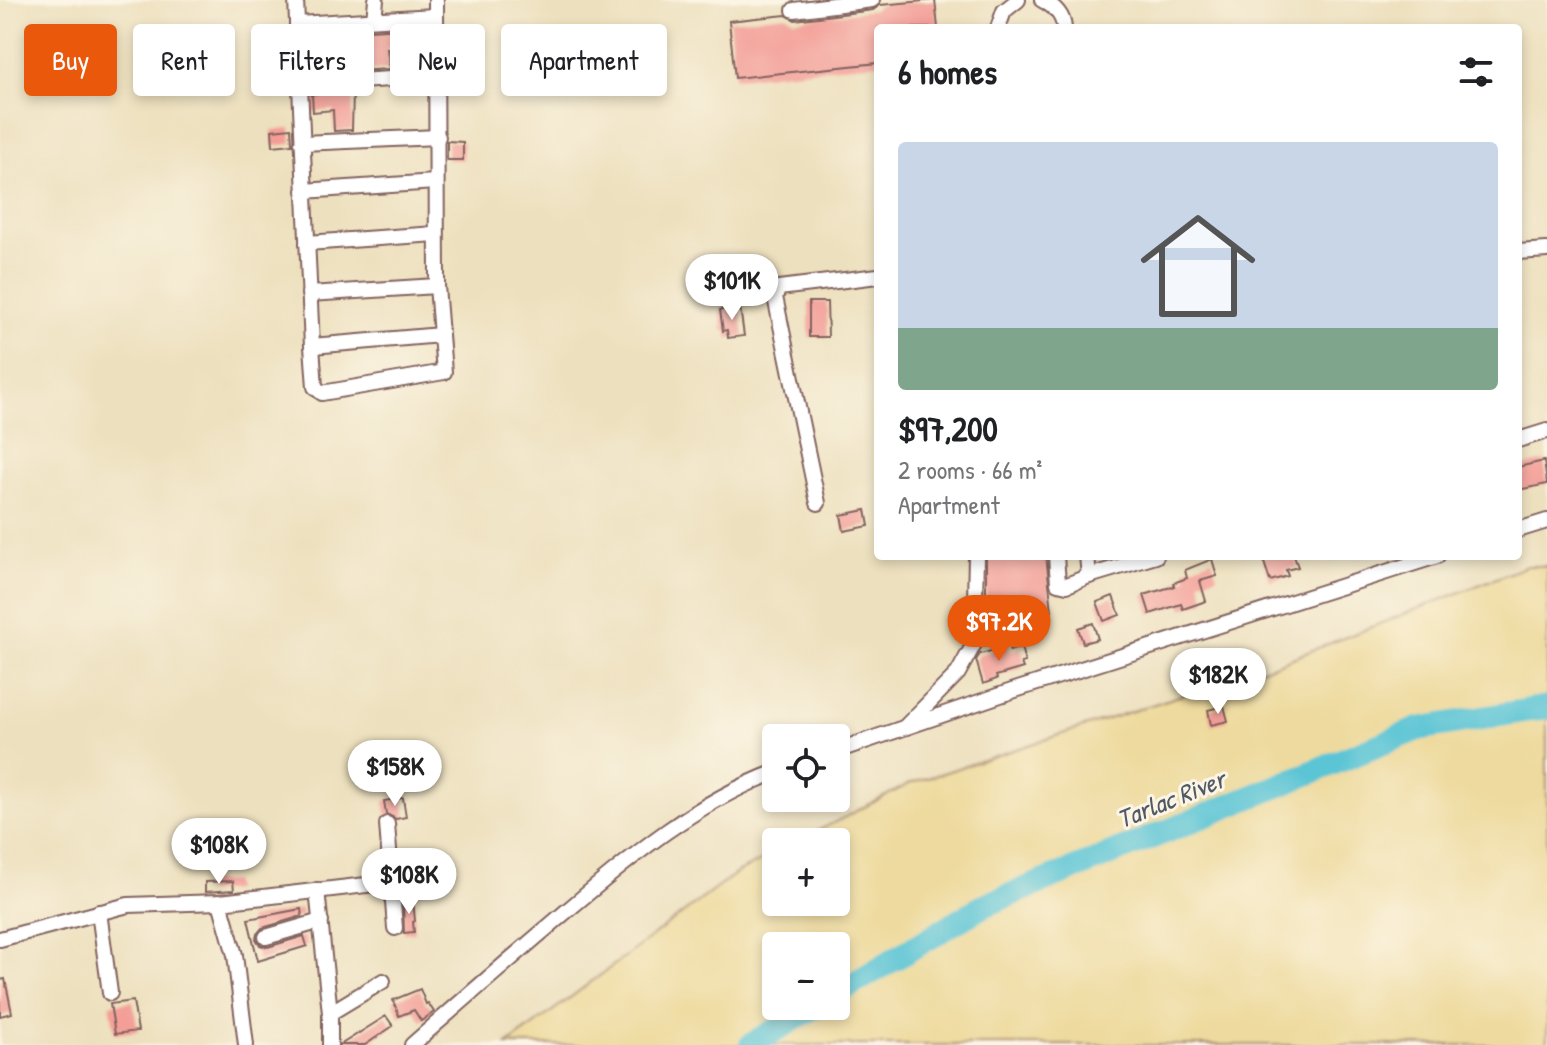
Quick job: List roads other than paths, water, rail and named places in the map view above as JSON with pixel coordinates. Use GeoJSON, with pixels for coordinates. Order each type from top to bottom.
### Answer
{"type":"FeatureCollection","features":[{"type":"Feature","properties":{"kind":"street"},"geometry":{"type":"LineString","coordinates":[[296,0],[297,24],[435,16]]}},
{"type":"Feature","properties":{"kind":"street"},"geometry":{"type":"LineString","coordinates":[[374,19],[376,0]]}},
{"type":"Feature","properties":{"kind":"street"},"geometry":{"type":"LineString","coordinates":[[435,24],[436,0]]}},
{"type":"Feature","properties":{"kind":"street"},"geometry":{"type":"LineString","coordinates":[[794,10],[872,0]]}},
{"type":"Feature","properties":{"kind":"street"},"geometry":{"type":"LineString","coordinates":[[999,24],[1004,11],[1018,0]]}},
{"type":"Feature","properties":{"kind":"street"},"geometry":{"type":"LineString","coordinates":[[1050,2],[1064,24]]}},
{"type":"Feature","properties":{"kind":"street"},"geometry":{"type":"LineString","coordinates":[[300,96],[312,346],[315,387],[322,393],[441,374],[444,368],[437,286],[436,96]]}},
{"type":"Feature","properties":{"kind":"street"},"geometry":{"type":"LineString","coordinates":[[302,143],[438,137]]}},
{"type":"Feature","properties":{"kind":"street"},"geometry":{"type":"LineString","coordinates":[[304,191],[435,182]]}},
{"type":"Feature","properties":{"kind":"street"},"geometry":{"type":"LineString","coordinates":[[307,243],[436,234]]}},
{"type":"Feature","properties":{"kind":"street"},"geometry":{"type":"LineString","coordinates":[[1522,252],[1547,250]]}},
{"type":"Feature","properties":{"kind":"street"},"geometry":{"type":"LineString","coordinates":[[818,503],[775,297],[779,288],[874,276]]}},
{"type":"Feature","properties":{"kind":"street"},"geometry":{"type":"LineString","coordinates":[[309,294],[437,286]]}},
{"type":"Feature","properties":{"kind":"street"},"geometry":{"type":"LineString","coordinates":[[312,346],[441,335]]}},
{"type":"Feature","properties":{"kind":"street"},"geometry":{"type":"LineString","coordinates":[[1522,439],[1547,431]]}},
{"type":"Feature","properties":{"kind":"street"},"geometry":{"type":"LineString","coordinates":[[1522,529],[1547,521]]}},
{"type":"Feature","properties":{"kind":"street"},"geometry":{"type":"LineString","coordinates":[[903,729],[958,673],[974,644],[976,560]]}},
{"type":"Feature","properties":{"kind":"street"},"geometry":{"type":"LineString","coordinates":[[1056,560],[1058,583],[1067,585],[1143,560]]}},
{"type":"Feature","properties":{"kind":"street"},"geometry":{"type":"LineString","coordinates":[[1087,560],[1089,576]]}},
{"type":"Feature","properties":{"kind":"street"},"geometry":{"type":"LineString","coordinates":[[850,746],[1015,690],[1424,560]]}},
{"type":"Feature","properties":{"kind":"street"},"geometry":{"type":"LineString","coordinates":[[412,1045],[574,904],[683,817],[762,777]]}},
{"type":"Feature","properties":{"kind":"street"},"geometry":{"type":"LineString","coordinates":[[387,824],[395,928]]}},
{"type":"Feature","properties":{"kind":"street"},"geometry":{"type":"LineString","coordinates":[[0,939],[128,905],[220,902],[392,882]]}},
{"type":"Feature","properties":{"kind":"street"},"geometry":{"type":"LineString","coordinates":[[317,890],[330,1013],[330,1045]]}},
{"type":"Feature","properties":{"kind":"street"},"geometry":{"type":"LineString","coordinates":[[220,902],[235,955],[246,1045]]}},
{"type":"Feature","properties":{"kind":"street"},"geometry":{"type":"LineString","coordinates":[[99,912],[110,993]]}},
{"type":"Feature","properties":{"kind":"street"},"geometry":{"type":"LineString","coordinates":[[266,937],[321,921]]}},
{"type":"Feature","properties":{"kind":"street"},"geometry":{"type":"LineString","coordinates":[[330,1013],[383,981]]}},
{"type":"Feature","properties":{"kind":"waterway","name":"Tarlac River"},"geometry":{"type":"LineString","coordinates":[[850,986],[983,906],[1418,729],[1547,707]]}},
{"type":"Feature","properties":{"kind":"waterway","name":"Tarlac River"},"geometry":{"type":"LineString","coordinates":[[751,1045],[793,1020]]}}]}
